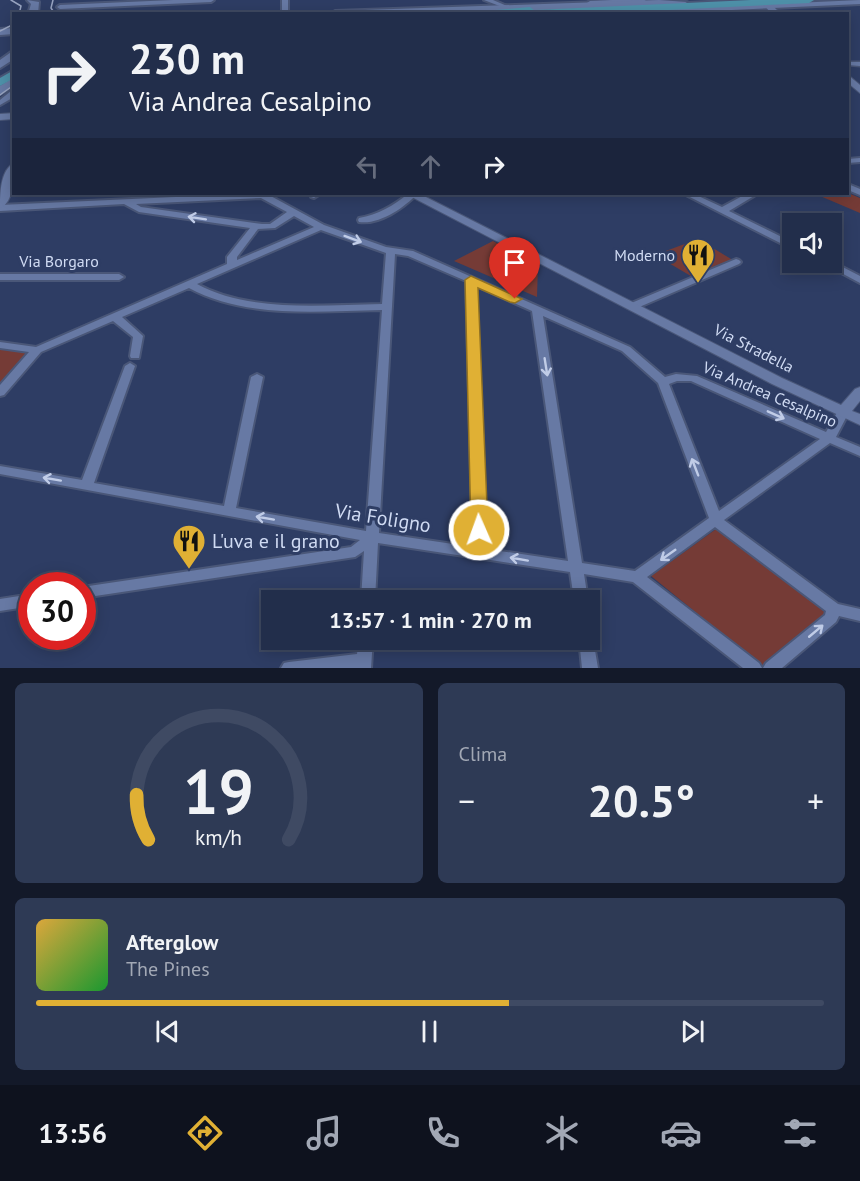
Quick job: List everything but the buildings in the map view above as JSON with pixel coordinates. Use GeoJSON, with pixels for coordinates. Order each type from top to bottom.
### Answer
{"type":"FeatureCollection","features":[{"type":"Feature","properties":{"kind":"main road"},"geometry":{"type":"LineString","coordinates":[[551,12],[729,0]]}},
{"type":"Feature","properties":{"kind":"main road"},"geometry":{"type":"LineString","coordinates":[[380,12],[809,0]]}},
{"type":"Feature","properties":{"kind":"main road"},"geometry":{"type":"LineString","coordinates":[[623,12],[677,4]]}},
{"type":"Feature","properties":{"kind":"main road"},"geometry":{"type":"LineString","coordinates":[[498,12],[677,4]]}},
{"type":"Feature","properties":{"kind":"main road"},"geometry":{"type":"LineString","coordinates":[[0,65],[12,55]]}},
{"type":"Feature","properties":{"kind":"main road"},"geometry":{"type":"LineString","coordinates":[[0,83],[12,71]]}},
{"type":"Feature","properties":{"kind":"street"},"geometry":{"type":"LineString","coordinates":[[63,0],[59,10],[211,0]]}},
{"type":"Feature","properties":{"kind":"street"},"geometry":{"type":"LineString","coordinates":[[488,0],[504,6]]}},
{"type":"Feature","properties":{"kind":"street"},"geometry":{"type":"LineString","coordinates":[[426,10],[546,2],[643,0]]}},
{"type":"Feature","properties":{"kind":"street"},"geometry":{"type":"LineString","coordinates":[[658,12],[765,3],[860,2]]}},
{"type":"Feature","properties":{"kind":"street"},"geometry":{"type":"LineString","coordinates":[[849,79],[860,90]]}},
{"type":"Feature","properties":{"kind":"street"},"geometry":{"type":"LineString","coordinates":[[12,172],[0,206],[263,195],[321,227],[391,251],[410,253],[626,349],[663,382],[716,521],[834,609],[860,615]]}},
{"type":"Feature","properties":{"kind":"street"},"geometry":{"type":"LineString","coordinates":[[388,214],[411,195]]}},
{"type":"Feature","properties":{"kind":"street","name":"Via Stradella"},"geometry":{"type":"LineString","coordinates":[[414,195],[777,381],[860,420]]}},
{"type":"Feature","properties":{"kind":"street"},"geometry":{"type":"LineString","coordinates":[[690,195],[782,241]]}},
{"type":"Feature","properties":{"kind":"street"},"geometry":{"type":"LineString","coordinates":[[722,211],[749,195]]}},
{"type":"Feature","properties":{"kind":"street"},"geometry":{"type":"LineString","coordinates":[[124,201],[139,209],[255,227],[272,226],[293,212]]}},
{"type":"Feature","properties":{"kind":"street"},"geometry":{"type":"LineString","coordinates":[[362,220],[372,221],[386,210],[397,207]]}},
{"type":"Feature","properties":{"kind":"street"},"geometry":{"type":"LineString","coordinates":[[232,265],[232,257],[255,227]]}},
{"type":"Feature","properties":{"kind":"street"},"geometry":{"type":"LineString","coordinates":[[0,392],[37,350],[321,227]]}},
{"type":"Feature","properties":{"kind":"street"},"geometry":{"type":"LineString","coordinates":[[369,590],[391,251]]}},
{"type":"Feature","properties":{"kind":"street"},"geometry":{"type":"LineString","coordinates":[[633,306],[736,262]]}},
{"type":"Feature","properties":{"kind":"street"},"geometry":{"type":"LineString","coordinates":[[842,271],[860,280]]}},
{"type":"Feature","properties":{"kind":"street","name":"Via Borgaro"},"geometry":{"type":"LineString","coordinates":[[0,277],[119,277]]}},
{"type":"Feature","properties":{"kind":"street"},"geometry":{"type":"LineString","coordinates":[[471,280],[480,553]]}},
{"type":"Feature","properties":{"kind":"street"},"geometry":{"type":"LineString","coordinates":[[189,284],[207,294],[258,305],[387,307]]}},
{"type":"Feature","properties":{"kind":"street"},"geometry":{"type":"LineString","coordinates":[[537,309],[580,590]]}},
{"type":"Feature","properties":{"kind":"street"},"geometry":{"type":"LineString","coordinates":[[87,486],[132,361],[138,336],[114,316]]}},
{"type":"Feature","properties":{"kind":"street"},"geometry":{"type":"LineString","coordinates":[[0,345],[37,350]]}},
{"type":"Feature","properties":{"kind":"street"},"geometry":{"type":"LineString","coordinates":[[229,511],[257,377]]}},
{"type":"Feature","properties":{"kind":"street","name":"Via Andrea Cesalpino"},"geometry":{"type":"LineString","coordinates":[[663,382],[676,377],[693,378],[860,452]]}},
{"type":"Feature","properties":{"kind":"street"},"geometry":{"type":"LineString","coordinates":[[754,668],[637,577],[829,438],[843,412],[860,392]]}},
{"type":"Feature","properties":{"kind":"street","name":"Via Foligno"},"geometry":{"type":"LineString","coordinates":[[0,470],[372,537],[637,577]]}},
{"type":"Feature","properties":{"kind":"street"},"geometry":{"type":"LineString","coordinates":[[96,590],[355,552],[372,537]]}},
{"type":"Feature","properties":{"kind":"street"},"geometry":{"type":"LineString","coordinates":[[0,605],[18,602]]}},
{"type":"Feature","properties":{"kind":"street"},"geometry":{"type":"LineString","coordinates":[[771,668],[831,618],[834,609]]}},
{"type":"Feature","properties":{"kind":"street"},"geometry":{"type":"LineString","coordinates":[[588,650],[590,668]]}},
{"type":"Feature","properties":{"kind":"street"},"geometry":{"type":"LineString","coordinates":[[289,668],[364,664]]}},
{"type":"Feature","properties":{"kind":"shaded area"},"geometry":{"type":"Polygon","coordinates":[[[849,193],[860,198],[860,213],[820,196],[849,193]]]}},
{"type":"Feature","properties":{"kind":"shaded area"},"geometry":{"type":"Polygon","coordinates":[[[698,239],[736,262],[696,279],[655,255],[698,239]]]}},
{"type":"Feature","properties":{"kind":"shaded area"},"geometry":{"type":"Polygon","coordinates":[[[493,241],[538,265],[537,297],[454,261],[493,241]]]}},
{"type":"Feature","properties":{"kind":"shaded area"},"geometry":{"type":"Polygon","coordinates":[[[0,347],[32,351],[0,388],[0,347]]]}},
{"type":"Feature","properties":{"kind":"shaded area"},"geometry":{"type":"Polygon","coordinates":[[[716,529],[835,610],[763,667],[651,576],[716,529]]]}},
{"type":"Feature","properties":{"kind":"tram line"},"geometry":{"type":"LineString","coordinates":[[11,0],[21,6],[20,12]]}},
{"type":"Feature","properties":{"kind":"tram line"},"geometry":{"type":"LineString","coordinates":[[53,0],[51,8],[54,12]]}},
{"type":"Feature","properties":{"kind":"tram line"},"geometry":{"type":"LineString","coordinates":[[0,31],[12,25]]}},
{"type":"Feature","properties":{"kind":"tram line"},"geometry":{"type":"LineString","coordinates":[[0,95],[12,86]]}},
{"type":"Feature","properties":{"kind":"place","name":"Moderno"},"geometry":{"type":"Point","coordinates":[698,284]}},
{"type":"Feature","properties":{"kind":"place","name":"L'uva e il grano"},"geometry":{"type":"Point","coordinates":[189,570]}},
{"type":"Feature","properties":{"kind":"route"},"geometry":{"type":"LineString","coordinates":[[479,530],[471,280],[515,299]]}}]}
